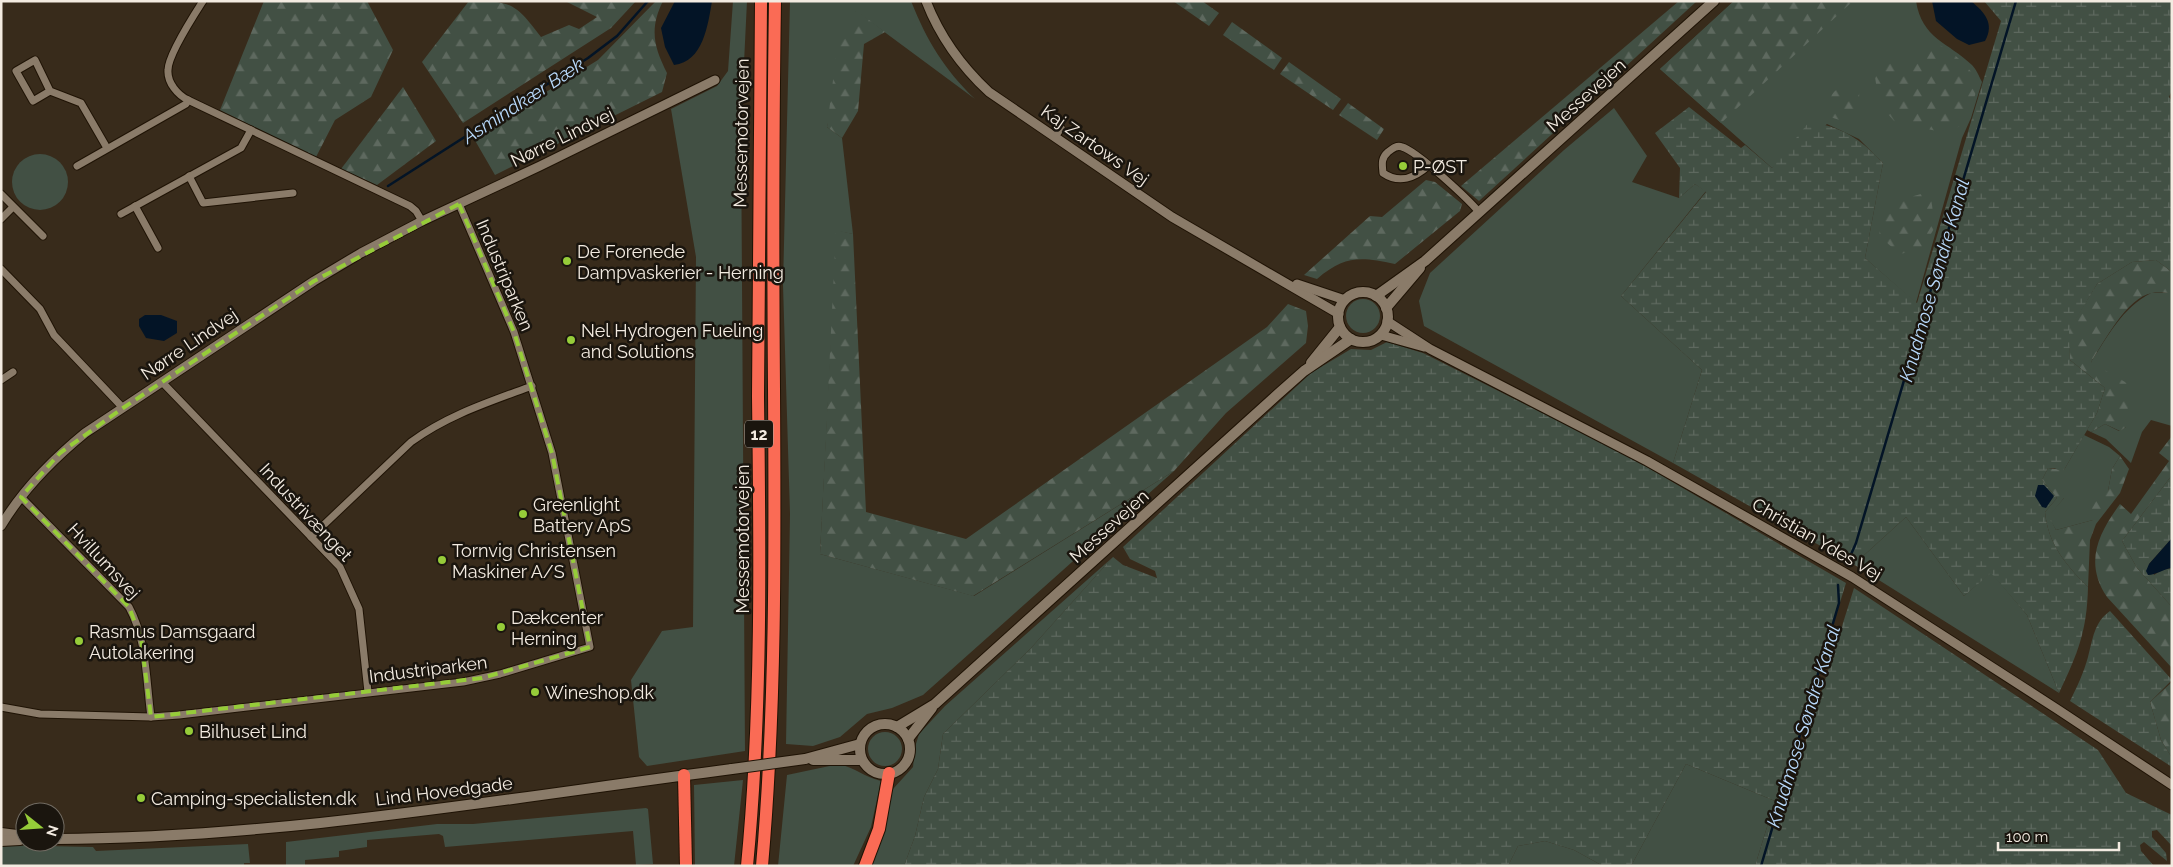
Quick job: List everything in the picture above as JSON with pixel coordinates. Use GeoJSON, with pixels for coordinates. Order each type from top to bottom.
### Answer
{"type":"FeatureCollection","features":[{"type":"Feature","properties":{"kind":"highway","name":"Messemotorvejen"},"geometry":{"type":"LineString","coordinates":[[747,866],[754,791],[760,606],[757,234],[761,1]]}},
{"type":"Feature","properties":{"kind":"highway","name":"Messemotorvejen"},"geometry":{"type":"LineString","coordinates":[[762,866],[769,788],[775,606],[773,231],[775,1]]}},
{"type":"Feature","properties":{"kind":"highway"},"geometry":{"type":"LineString","coordinates":[[865,866],[879,829],[889,773]]}},
{"type":"Feature","properties":{"kind":"highway"},"geometry":{"type":"LineString","coordinates":[[684,775],[686,866]]}},
{"type":"Feature","properties":{"kind":"main road","name":"Messevejen"},"geometry":{"type":"LineString","coordinates":[[1376,296],[1425,261],[1714,1]]}},
{"type":"Feature","properties":{"kind":"main road","name":"Messevejen"},"geometry":{"type":"LineString","coordinates":[[1386,308],[1425,261]]}},
{"type":"Feature","properties":{"kind":"main road"},"geometry":{"type":"LineString","coordinates":[[1361,293],[1376,296],[1386,308],[1388,321],[1380,335],[1367,342],[1351,339],[1340,327],[1339,314],[1345,300],[1361,293]]}},
{"type":"Feature","properties":{"kind":"main road","name":"Messevejen"},"geometry":{"type":"LineString","coordinates":[[1304,371],[1340,327]]}},
{"type":"Feature","properties":{"kind":"main road","name":"Messevejen"},"geometry":{"type":"LineString","coordinates":[[908,739],[935,704],[1304,371],[1351,339]]}},
{"type":"Feature","properties":{"kind":"main road","name":"Messevejen"},"geometry":{"type":"LineString","coordinates":[[897,727],[935,704]]}},
{"type":"Feature","properties":{"kind":"main road"},"geometry":{"type":"LineString","coordinates":[[889,724],[897,727],[908,739],[910,748],[904,765],[889,773],[873,771],[862,760],[860,744],[864,734],[871,728],[889,724]]}},
{"type":"Feature","properties":{"kind":"main road","name":"Lind Hovedgade"},"geometry":{"type":"LineString","coordinates":[[65,839],[173,836],[293,826],[805,759],[860,744]]}},
{"type":"Feature","properties":{"kind":"main road","name":"Lind Hovedgade"},"geometry":{"type":"LineString","coordinates":[[805,759],[862,760]]}},
{"type":"Feature","properties":{"kind":"main road"},"geometry":{"type":"LineString","coordinates":[[1,833],[15,835]]}},
{"type":"Feature","properties":{"kind":"main road"},"geometry":{"type":"LineString","coordinates":[[1,841],[15,840]]}},
{"type":"Feature","properties":{"kind":"street"},"geometry":{"type":"LineString","coordinates":[[204,1],[170,60],[168,70],[173,87],[188,100],[410,206],[416,211],[422,222]]}},
{"type":"Feature","properties":{"kind":"street","name":"Kaj Zartows Vej"},"geometry":{"type":"LineString","coordinates":[[926,1],[938,30],[967,71],[989,92],[1172,218],[1339,314]]}},
{"type":"Feature","properties":{"kind":"street"},"geometry":{"type":"LineString","coordinates":[[50,91],[33,101],[16,71],[35,60],[50,91],[81,102],[107,148]]}},
{"type":"Feature","properties":{"kind":"street","name":"Nørre Lindvej"},"geometry":{"type":"LineString","coordinates":[[1,526],[21,497],[60,453],[123,408],[314,281],[458,204],[716,80]]}},
{"type":"Feature","properties":{"kind":"street"},"geometry":{"type":"LineString","coordinates":[[77,166],[186,104],[188,100]]}},
{"type":"Feature","properties":{"kind":"street"},"geometry":{"type":"LineString","coordinates":[[1055,137],[1061,128]]}},
{"type":"Feature","properties":{"kind":"street"},"geometry":{"type":"LineString","coordinates":[[121,214],[241,148],[251,130]]}},
{"type":"Feature","properties":{"kind":"street"},"geometry":{"type":"LineString","coordinates":[[1428,166],[1416,176],[1405,179],[1392,179],[1384,172],[1381,163],[1386,153],[1394,147],[1401,146],[1428,166],[1479,212]]}},
{"type":"Feature","properties":{"kind":"street"},"geometry":{"type":"LineString","coordinates":[[189,176],[203,203],[293,193]]}},
{"type":"Feature","properties":{"kind":"street"},"geometry":{"type":"LineString","coordinates":[[1,194],[43,236]]}},
{"type":"Feature","properties":{"kind":"street","name":"Industriparken"},"geometry":{"type":"LineString","coordinates":[[1,707],[40,714],[151,717],[463,682],[489,677],[590,647],[552,453],[514,332],[458,204]]}},
{"type":"Feature","properties":{"kind":"street"},"geometry":{"type":"LineString","coordinates":[[135,206],[158,248]]}},
{"type":"Feature","properties":{"kind":"street"},"geometry":{"type":"LineString","coordinates":[[1,219],[13,207]]}},
{"type":"Feature","properties":{"kind":"street"},"geometry":{"type":"LineString","coordinates":[[1,269],[40,309],[54,335],[123,408]]}},
{"type":"Feature","properties":{"kind":"street","name":"Kaj Zartows Vej"},"geometry":{"type":"LineString","coordinates":[[1280,279],[1345,300]]}},
{"type":"Feature","properties":{"kind":"street","name":"Christian Ydes Vej"},"geometry":{"type":"LineString","coordinates":[[1388,321],[1430,349],[1647,461],[1852,577],[2172,786]]}},
{"type":"Feature","properties":{"kind":"street","name":"Christian Ydes Vej"},"geometry":{"type":"LineString","coordinates":[[1380,335],[1430,349]]}},
{"type":"Feature","properties":{"kind":"street"},"geometry":{"type":"LineString","coordinates":[[1,380],[13,372]]}},
{"type":"Feature","properties":{"kind":"street","name":"Industrivænget"},"geometry":{"type":"LineString","coordinates":[[162,382],[340,567],[359,609],[368,692]]}},
{"type":"Feature","properties":{"kind":"street"},"geometry":{"type":"LineString","coordinates":[[311,537],[411,442],[430,429],[455,415],[532,386]]}},
{"type":"Feature","properties":{"kind":"street","name":"Hvillumsvej"},"geometry":{"type":"LineString","coordinates":[[21,497],[129,606],[141,638],[151,717]]}},
{"type":"Feature","properties":{"kind":"highlighted area"},"geometry":{"type":"Polygon","coordinates":[[[459,204],[514,332],[552,453],[590,647],[482,678],[151,717],[141,638],[129,607],[21,497],[60,453],[123,408],[314,281],[459,204]]]}},
{"type":"Feature","properties":{"kind":"green space"},"geometry":{"type":"Polygon","coordinates":[[[264,1],[367,1],[393,50],[371,97],[335,120],[316,157],[220,110],[264,1]]]}},
{"type":"Feature","properties":{"kind":"green space"},"geometry":{"type":"Polygon","coordinates":[[[469,1],[504,3],[511,6],[525,17],[541,37],[569,25],[579,29],[597,17],[565,1],[636,1],[611,28],[463,123],[422,62],[469,1]]]}},
{"type":"Feature","properties":{"kind":"green space"},"geometry":{"type":"Polygon","coordinates":[[[656,1],[663,1],[656,20],[655,29],[656,46],[667,73],[662,92],[495,175],[473,137],[598,60],[656,1]]]}},
{"type":"Feature","properties":{"kind":"green space"},"geometry":{"type":"Polygon","coordinates":[[[733,1],[747,1],[741,125],[745,751],[647,766],[639,757],[631,680],[662,631],[693,627],[696,257],[671,109],[717,86],[728,71],[733,1]]]}},
{"type":"Feature","properties":{"kind":"green space"},"geometry":{"type":"Polygon","coordinates":[[[790,1],[911,1],[923,29],[937,54],[954,77],[975,99],[856,11],[827,127],[842,138],[853,234],[837,231],[820,554],[974,596],[1174,471],[923,695],[892,708],[867,714],[840,737],[813,746],[786,744],[790,514],[783,285],[790,1]]]}},
{"type":"Feature","properties":{"kind":"green space"},"geometry":{"type":"Polygon","coordinates":[[[1173,1],[1202,1],[1219,13],[1209,26],[1173,1]]]}},
{"type":"Feature","properties":{"kind":"green space"},"geometry":{"type":"Polygon","coordinates":[[[1679,1],[1697,1],[1479,201],[1461,186],[1679,1]]]}},
{"type":"Feature","properties":{"kind":"green space"},"geometry":{"type":"Polygon","coordinates":[[[1734,1],[1916,1],[1919,14],[1930,32],[1963,57],[1976,71],[1982,82],[1971,118],[1962,138],[1916,303],[1865,258],[1883,163],[1859,139],[1827,124],[1772,168],[1660,69],[1734,1]]]}},
{"type":"Feature","properties":{"kind":"green space"},"geometry":{"type":"Polygon","coordinates":[[[1734,1],[1853,1],[1721,123],[1660,69],[1734,1]]]}},
{"type":"Feature","properties":{"kind":"green space"},"geometry":{"type":"Polygon","coordinates":[[[1984,1],[2172,1],[2172,90],[2169,97],[2172,101],[2172,272],[2156,260],[2132,262],[2097,284],[2069,331],[2070,360],[2105,388],[2097,413],[2064,470],[2048,468],[2042,480],[2057,498],[2045,512],[2054,544],[2072,570],[2088,587],[2086,616],[2080,641],[2059,693],[2027,615],[1991,573],[1964,596],[1906,517],[1862,557],[1858,567],[1673,463],[1702,370],[1621,296],[1706,192],[1695,184],[1679,198],[1680,168],[1655,133],[1689,107],[1741,148],[1745,145],[1772,168],[1809,122],[1841,130],[1867,147],[1883,163],[1865,258],[1917,303],[2001,21],[1984,1]]]}},
{"type":"Feature","properties":{"kind":"green space"},"geometry":{"type":"Polygon","coordinates":[[[856,10],[885,32],[864,44],[858,111],[842,138],[827,127],[837,49],[856,10]]]}},
{"type":"Feature","properties":{"kind":"green space"},"geometry":{"type":"Polygon","coordinates":[[[1232,22],[1282,58],[1274,70],[1223,35],[1232,22]]]}},
{"type":"Feature","properties":{"kind":"green space"},"geometry":{"type":"Polygon","coordinates":[[[1928,41],[1943,47],[1957,57],[1979,82],[1968,118],[1962,125],[1946,133],[1895,122],[1879,104],[1873,63],[1877,59],[1909,59],[1928,41]]]}},
{"type":"Feature","properties":{"kind":"green space"},"geometry":{"type":"Polygon","coordinates":[[[1289,62],[1341,99],[1333,110],[1280,74],[1289,62]]]}},
{"type":"Feature","properties":{"kind":"green space"},"geometry":{"type":"Polygon","coordinates":[[[1843,86],[1859,91],[1860,117],[1856,121],[1843,121],[1830,117],[1830,98],[1838,88],[1843,86]]]}},
{"type":"Feature","properties":{"kind":"green space"},"geometry":{"type":"Polygon","coordinates":[[[403,87],[436,141],[377,185],[341,169],[403,87]]]}},
{"type":"Feature","properties":{"kind":"green space"},"geometry":{"type":"Polygon","coordinates":[[[1348,103],[1384,129],[1377,140],[1339,115],[1348,103]]]}},
{"type":"Feature","properties":{"kind":"green space"},"geometry":{"type":"Polygon","coordinates":[[[1614,108],[1647,156],[1632,182],[1679,198],[1695,184],[1706,191],[1621,296],[1702,370],[1673,463],[1424,326],[1419,301],[1430,273],[1564,150],[1614,108]]]}},
{"type":"Feature","properties":{"kind":"green space"},"geometry":{"type":"Polygon","coordinates":[[[40,154],[51,156],[60,162],[66,171],[68,182],[66,193],[60,202],[51,208],[40,210],[29,208],[20,202],[14,193],[12,182],[14,171],[20,162],[29,156],[40,154]]]}},
{"type":"Feature","properties":{"kind":"green space"},"geometry":{"type":"Polygon","coordinates":[[[1426,180],[1435,182],[1462,204],[1460,211],[1395,264],[1363,259],[1354,260],[1336,266],[1317,279],[1304,275],[1370,216],[1382,217],[1426,180]]]}},
{"type":"Feature","properties":{"kind":"green space"},"geometry":{"type":"Polygon","coordinates":[[[1921,194],[1931,198],[1935,227],[1922,249],[1900,254],[1879,236],[1885,204],[1921,194]]]}},
{"type":"Feature","properties":{"kind":"green space"},"geometry":{"type":"Polygon","coordinates":[[[836,230],[853,234],[866,512],[966,539],[1267,327],[1288,304],[1306,311],[1308,326],[1306,343],[1226,413],[1174,471],[973,596],[820,554],[836,230]]]}},
{"type":"Feature","properties":{"kind":"green space"},"geometry":{"type":"Polygon","coordinates":[[[2156,260],[2172,272],[2172,293],[2152,293],[2143,296],[2134,303],[2125,311],[2109,332],[2091,362],[2125,382],[2130,388],[2126,427],[2120,431],[2105,424],[2091,432],[2087,430],[2097,413],[2105,388],[2070,360],[2068,331],[2097,284],[2132,262],[2156,260]]]}},
{"type":"Feature","properties":{"kind":"green space"},"geometry":{"type":"Polygon","coordinates":[[[2151,293],[2172,293],[2172,426],[2151,420],[2142,432],[2131,463],[2106,439],[2091,432],[2105,424],[2119,431],[2126,427],[2091,362],[2116,323],[2132,306],[2151,293]]]}},
{"type":"Feature","properties":{"kind":"green space"},"geometry":{"type":"Polygon","coordinates":[[[1363,299],[1375,304],[1380,316],[1375,328],[1363,333],[1351,328],[1346,316],[1351,304],[1363,299]]]}},
{"type":"Feature","properties":{"kind":"green space"},"geometry":{"type":"Polygon","coordinates":[[[1387,342],[1423,353],[1626,455],[1846,583],[1789,767],[1797,769],[1854,588],[2098,750],[2126,793],[2172,815],[2172,846],[2157,830],[2152,831],[2152,837],[2166,853],[2167,861],[2144,842],[2140,845],[2141,851],[2154,866],[1755,866],[1775,801],[1686,764],[1631,866],[1603,866],[1574,850],[1545,841],[1518,846],[1508,866],[904,866],[915,836],[924,797],[938,769],[943,734],[1031,648],[1113,557],[1123,565],[1157,578],[1155,571],[1130,559],[1123,547],[1311,373],[1351,349],[1371,350],[1387,342]]]}},
{"type":"Feature","properties":{"kind":"green space"},"geometry":{"type":"Polygon","coordinates":[[[2084,435],[2109,447],[2120,456],[2112,469],[2108,491],[2093,520],[2056,530],[2048,516],[2064,498],[2064,470],[2084,435]]]}},
{"type":"Feature","properties":{"kind":"green space"},"geometry":{"type":"Polygon","coordinates":[[[2172,436],[2172,475],[2122,541],[2137,568],[2172,607],[2172,668],[2107,597],[2096,572],[2095,561],[2100,538],[2105,526],[2120,504],[2131,514],[2169,461],[2159,453],[2172,436]]]}},
{"type":"Feature","properties":{"kind":"green space"},"geometry":{"type":"Polygon","coordinates":[[[2120,456],[2129,469],[2120,493],[2096,524],[2090,540],[2088,587],[2072,570],[2054,544],[2045,512],[2057,498],[2042,480],[2048,468],[2064,470],[2064,498],[2049,516],[2056,530],[2093,520],[2090,495],[2108,491],[2112,469],[2120,456]]]}},
{"type":"Feature","properties":{"kind":"green space"},"geometry":{"type":"Polygon","coordinates":[[[2172,475],[2172,538],[2149,564],[2154,575],[2162,570],[2172,568],[2172,607],[2137,568],[2122,541],[2172,475]]]}},
{"type":"Feature","properties":{"kind":"green space"},"geometry":{"type":"Polygon","coordinates":[[[1906,517],[1964,596],[1991,572],[2027,615],[2059,693],[1858,567],[1862,557],[1906,517]]]}},
{"type":"Feature","properties":{"kind":"green space"},"geometry":{"type":"Polygon","coordinates":[[[1113,557],[1031,648],[943,734],[938,769],[924,797],[915,836],[904,866],[870,866],[893,789],[913,767],[915,747],[919,734],[945,706],[1113,557]]]}},
{"type":"Feature","properties":{"kind":"green space"},"geometry":{"type":"Polygon","coordinates":[[[2110,611],[2172,680],[2150,702],[2161,740],[2172,758],[2172,767],[2070,701],[2078,685],[2097,626],[2110,611]]]}},
{"type":"Feature","properties":{"kind":"green space"},"geometry":{"type":"Polygon","coordinates":[[[2172,682],[2172,758],[2161,740],[2150,702],[2172,682]]]}},
{"type":"Feature","properties":{"kind":"green space"},"geometry":{"type":"Polygon","coordinates":[[[885,732],[892,733],[897,737],[901,742],[901,756],[897,761],[892,765],[885,766],[878,765],[873,761],[869,756],[868,749],[869,742],[873,737],[878,733],[885,732]]]}},
{"type":"Feature","properties":{"kind":"green space"},"geometry":{"type":"Polygon","coordinates":[[[839,764],[881,781],[871,827],[853,866],[778,866],[787,775],[839,764]]]}},
{"type":"Feature","properties":{"kind":"green space"},"geometry":{"type":"Polygon","coordinates":[[[1686,764],[1775,801],[1755,866],[1631,866],[1686,764]]]}},
{"type":"Feature","properties":{"kind":"green space"},"geometry":{"type":"Polygon","coordinates":[[[743,780],[734,866],[695,866],[694,785],[743,780]]]}},
{"type":"Feature","properties":{"kind":"green space"},"geometry":{"type":"Polygon","coordinates":[[[648,809],[653,864],[636,865],[633,831],[445,847],[443,836],[439,834],[367,840],[367,847],[339,851],[339,857],[305,860],[305,866],[286,866],[286,842],[437,824],[473,824],[648,809]]]}},
{"type":"Feature","properties":{"kind":"green space"},"geometry":{"type":"Polygon","coordinates":[[[1545,841],[1574,850],[1603,866],[1508,866],[1518,846],[1545,841]]]}},
{"type":"Feature","properties":{"kind":"green space"},"geometry":{"type":"Polygon","coordinates":[[[248,844],[250,863],[244,863],[244,866],[1,866],[1,845],[15,845],[15,852],[65,852],[65,846],[93,847],[96,851],[248,844]]]}},
{"type":"Feature","properties":{"kind":"water"},"geometry":{"type":"Polygon","coordinates":[[[675,1],[712,1],[706,31],[698,50],[684,62],[674,65],[665,47],[661,28],[675,1]]]}},
{"type":"Feature","properties":{"kind":"water"},"geometry":{"type":"Polygon","coordinates":[[[1932,1],[1971,1],[1987,18],[1989,29],[1985,41],[1969,45],[1957,39],[1936,21],[1932,1]]]}},
{"type":"Feature","properties":{"kind":"water"},"geometry":{"type":"Polygon","coordinates":[[[145,315],[161,315],[177,321],[177,333],[164,341],[146,338],[139,326],[139,319],[145,315]]]}},
{"type":"Feature","properties":{"kind":"water"},"geometry":{"type":"Polygon","coordinates":[[[2038,485],[2044,485],[2054,496],[2046,508],[2042,507],[2035,496],[2038,485]]]}},
{"type":"Feature","properties":{"kind":"water"},"geometry":{"type":"Polygon","coordinates":[[[2172,538],[2172,568],[2148,575],[2146,571],[2149,564],[2172,538]]]}},
{"type":"Feature","properties":{"kind":"waterway","name":"Asmindkær Bæk"},"geometry":{"type":"LineString","coordinates":[[388,186],[588,58],[617,36],[648,1]]}},
{"type":"Feature","properties":{"kind":"waterway","name":"Knudmose Søndre Kanal"},"geometry":{"type":"LineString","coordinates":[[1849,559],[1856,543],[2016,1]]}},
{"type":"Feature","properties":{"kind":"waterway","name":"Knudmose Søndre Kanal"},"geometry":{"type":"LineString","coordinates":[[1761,866],[1839,603],[1838,585]]}},
{"type":"Feature","properties":{"kind":"place","name":"P-ØST"},"geometry":{"type":"Point","coordinates":[1403,166]}},
{"type":"Feature","properties":{"kind":"place","name":"De Forenede Dampvaskerier - Herning"},"geometry":{"type":"Point","coordinates":[567,261]}},
{"type":"Feature","properties":{"kind":"place","name":"Nel Hydrogen Fueling and Solutions"},"geometry":{"type":"Point","coordinates":[571,340]}},
{"type":"Feature","properties":{"kind":"place","name":"Greenlight Battery ApS"},"geometry":{"type":"Point","coordinates":[523,514]}},
{"type":"Feature","properties":{"kind":"place","name":"Tornvig Christensen Maskiner A/S"},"geometry":{"type":"Point","coordinates":[442,560]}},
{"type":"Feature","properties":{"kind":"place","name":"Dækcenter Herning"},"geometry":{"type":"Point","coordinates":[501,627]}},
{"type":"Feature","properties":{"kind":"place","name":"Rasmus Damsgaard Autolakering"},"geometry":{"type":"Point","coordinates":[79,641]}},
{"type":"Feature","properties":{"kind":"place","name":"Wineshop.dk"},"geometry":{"type":"Point","coordinates":[535,692]}},
{"type":"Feature","properties":{"kind":"place","name":"Bilhuset Lind"},"geometry":{"type":"Point","coordinates":[189,731]}},
{"type":"Feature","properties":{"kind":"place","name":"Camping-specialisten.dk"},"geometry":{"type":"Point","coordinates":[141,798]}}]}
